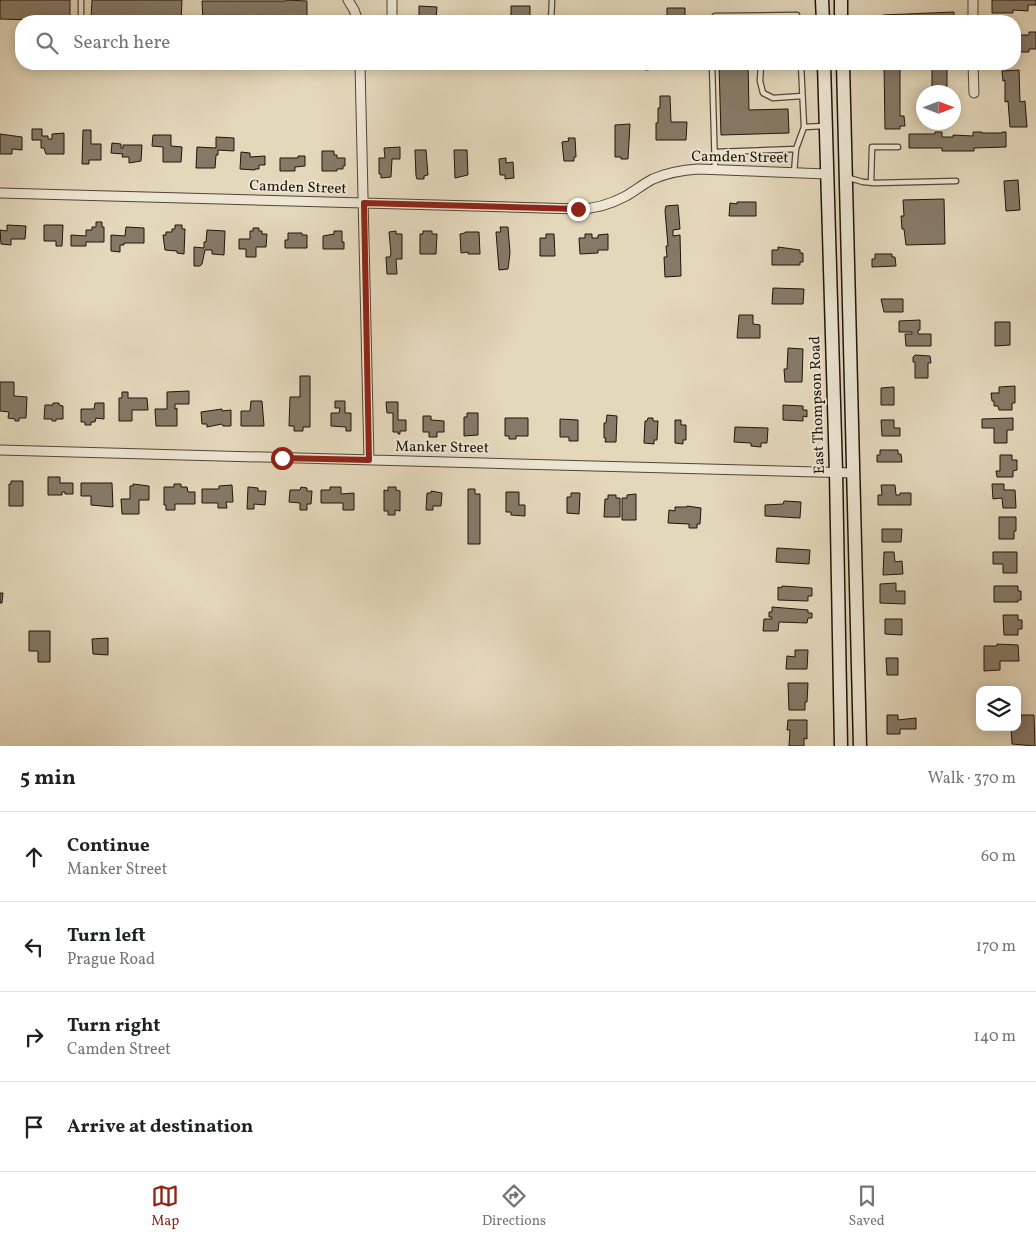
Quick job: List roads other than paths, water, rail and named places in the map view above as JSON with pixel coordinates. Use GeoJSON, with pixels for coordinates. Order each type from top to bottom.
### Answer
{"type":"FeatureCollection","features":[{"type":"Feature","properties":{"kind":"main road"},"geometry":{"type":"LineString","coordinates":[[822,0],[823,15]]}},
{"type":"Feature","properties":{"kind":"main road"},"geometry":{"type":"LineString","coordinates":[[841,0],[841,15]]}},
{"type":"Feature","properties":{"kind":"main road","name":"East Thompson Road"},"geometry":{"type":"LineString","coordinates":[[824,70],[836,472],[841,746]]}},
{"type":"Feature","properties":{"kind":"main road"},"geometry":{"type":"LineString","coordinates":[[843,70],[860,746]]}},
{"type":"Feature","properties":{"kind":"main road"},"geometry":{"type":"LineString","coordinates":[[827,174],[846,177]]}},
{"type":"Feature","properties":{"kind":"street"},"geometry":{"type":"LineString","coordinates":[[348,0],[356,15]]}},
{"type":"Feature","properties":{"kind":"street"},"geometry":{"type":"LineString","coordinates":[[392,0],[392,15]]}},
{"type":"Feature","properties":{"kind":"street"},"geometry":{"type":"LineString","coordinates":[[973,0],[973,15]]}},
{"type":"Feature","properties":{"kind":"street"},"geometry":{"type":"LineString","coordinates":[[360,70],[369,460]]}},
{"type":"Feature","properties":{"kind":"street"},"geometry":{"type":"LineString","coordinates":[[973,70],[974,93]]}},
{"type":"Feature","properties":{"kind":"street","name":"Camden Street"},"geometry":{"type":"LineString","coordinates":[[0,193],[581,209],[601,206],[616,201],[665,174],[686,170],[827,174]]}},
{"type":"Feature","properties":{"kind":"street","name":"Manker Street"},"geometry":{"type":"LineString","coordinates":[[0,450],[854,473]]}},
{"type":"Feature","properties":{"kind":"lane"},"geometry":{"type":"LineString","coordinates":[[81,0],[81,15]]}},
{"type":"Feature","properties":{"kind":"lane"},"geometry":{"type":"LineString","coordinates":[[551,15],[552,0]]}},
{"type":"Feature","properties":{"kind":"lane"},"geometry":{"type":"LineString","coordinates":[[712,70],[715,170]]}},
{"type":"Feature","properties":{"kind":"lane"},"geometry":{"type":"LineString","coordinates":[[761,70],[760,81],[763,93],[773,98],[802,96]]}},
{"type":"Feature","properties":{"kind":"lane"},"geometry":{"type":"LineString","coordinates":[[794,173],[796,149],[804,127],[801,70]]}},
{"type":"Feature","properties":{"kind":"lane"},"geometry":{"type":"LineString","coordinates":[[804,127],[826,126]]}},
{"type":"Feature","properties":{"kind":"lane"},"geometry":{"type":"LineString","coordinates":[[872,183],[872,147],[898,146]]}},
{"type":"Feature","properties":{"kind":"lane"},"geometry":{"type":"LineString","coordinates":[[715,152],[796,149]]}},
{"type":"Feature","properties":{"kind":"lane"},"geometry":{"type":"LineString","coordinates":[[846,177],[854,181],[872,183],[956,181]]}}]}
